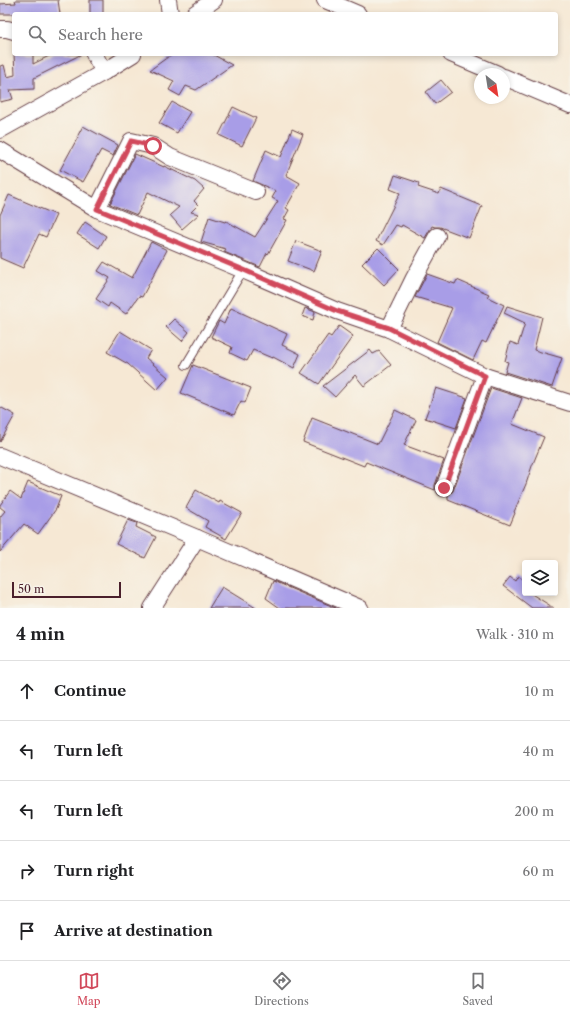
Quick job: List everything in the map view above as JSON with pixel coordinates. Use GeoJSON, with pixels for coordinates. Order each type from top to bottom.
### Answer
{"type":"FeatureCollection","features":[{"type":"Feature","properties":{"kind":"street"},"geometry":{"type":"LineString","coordinates":[[168,0],[170,12]]}},
{"type":"Feature","properties":{"kind":"street"},"geometry":{"type":"LineString","coordinates":[[197,12],[214,0]]}},
{"type":"Feature","properties":{"kind":"street"},"geometry":{"type":"LineString","coordinates":[[325,0],[353,12]]}},
{"type":"Feature","properties":{"kind":"street"},"geometry":{"type":"LineString","coordinates":[[0,29],[12,30]]}},
{"type":"Feature","properties":{"kind":"street"},"geometry":{"type":"LineString","coordinates":[[95,56],[104,72]]}},
{"type":"Feature","properties":{"kind":"street"},"geometry":{"type":"LineString","coordinates":[[0,130],[130,56]]}},
{"type":"Feature","properties":{"kind":"street"},"geometry":{"type":"LineString","coordinates":[[456,56],[484,68]]}},
{"type":"Feature","properties":{"kind":"street"},"geometry":{"type":"LineString","coordinates":[[510,80],[570,105]]}},
{"type":"Feature","properties":{"kind":"street"},"geometry":{"type":"LineString","coordinates":[[97,209],[131,141],[153,146],[170,157],[256,192]]}},
{"type":"Feature","properties":{"kind":"street"},"geometry":{"type":"LineString","coordinates":[[0,150],[97,209],[244,270],[337,311],[389,328],[485,376],[570,403]]}},
{"type":"Feature","properties":{"kind":"street"},"geometry":{"type":"LineString","coordinates":[[389,328],[437,236]]}},
{"type":"Feature","properties":{"kind":"street"},"geometry":{"type":"LineString","coordinates":[[444,488],[485,376]]}},
{"type":"Feature","properties":{"kind":"street"},"geometry":{"type":"LineString","coordinates":[[0,456],[360,608]]}},
{"type":"Feature","properties":{"kind":"street"},"geometry":{"type":"LineString","coordinates":[[152,608],[197,538]]}},
{"type":"Feature","properties":{"kind":"lane"},"geometry":{"type":"LineString","coordinates":[[186,365],[244,270]]}},
{"type":"Feature","properties":{"kind":"building"},"geometry":{"type":"Polygon","coordinates":[[[15,0],[58,0],[60,12],[12,12],[12,14],[0,14],[0,4],[16,3],[15,0]]]}},
{"type":"Feature","properties":{"kind":"building"},"geometry":{"type":"Polygon","coordinates":[[[90,0],[103,0],[103,12],[90,12],[90,0]]]}},
{"type":"Feature","properties":{"kind":"building"},"geometry":{"type":"Polygon","coordinates":[[[14,56],[33,56],[33,64],[49,56],[78,56],[34,78],[34,89],[10,90],[13,99],[0,102],[0,66],[4,65],[7,77],[15,75],[14,56]]]}},
{"type":"Feature","properties":{"kind":"building"},"geometry":{"type":"Polygon","coordinates":[[[169,56],[216,56],[232,65],[196,90],[186,86],[180,96],[169,90],[174,81],[150,70],[169,56]]]}},
{"type":"Feature","properties":{"kind":"building"},"geometry":{"type":"Polygon","coordinates":[[[441,80],[451,92],[435,104],[426,92],[441,80]]]}},
{"type":"Feature","properties":{"kind":"building"},"geometry":{"type":"Polygon","coordinates":[[[172,102],[190,112],[177,133],[159,123],[172,102]]]}},
{"type":"Feature","properties":{"kind":"building"},"geometry":{"type":"Polygon","coordinates":[[[233,107],[256,118],[242,146],[219,135],[233,107]]]}},
{"type":"Feature","properties":{"kind":"building"},"geometry":{"type":"Polygon","coordinates":[[[83,126],[118,145],[113,156],[101,150],[83,182],[60,170],[83,126]]]}},
{"type":"Feature","properties":{"kind":"building"},"geometry":{"type":"Polygon","coordinates":[[[292,129],[303,134],[286,175],[300,183],[286,208],[289,210],[284,219],[287,220],[260,267],[224,252],[226,249],[201,242],[209,217],[225,222],[226,221],[255,237],[278,201],[272,198],[276,191],[253,181],[266,150],[281,157],[292,129]]]}},
{"type":"Feature","properties":{"kind":"building"},"geometry":{"type":"Polygon","coordinates":[[[135,154],[195,181],[204,189],[194,201],[198,205],[191,212],[199,214],[182,229],[170,215],[179,207],[148,192],[137,215],[110,204],[135,154]]]}},
{"type":"Feature","properties":{"kind":"building"},"geometry":{"type":"Polygon","coordinates":[[[395,175],[419,183],[418,187],[439,194],[441,189],[482,206],[469,238],[440,227],[432,226],[425,238],[402,225],[401,227],[396,225],[383,245],[376,241],[400,193],[390,189],[395,175]]]}},
{"type":"Feature","properties":{"kind":"building"},"geometry":{"type":"Polygon","coordinates":[[[9,195],[56,215],[46,237],[39,234],[23,268],[0,258],[0,215],[9,195]]]}},
{"type":"Feature","properties":{"kind":"building"},"geometry":{"type":"Polygon","coordinates":[[[85,222],[106,236],[99,248],[77,234],[85,222]]]}},
{"type":"Feature","properties":{"kind":"building"},"geometry":{"type":"Polygon","coordinates":[[[296,241],[322,251],[314,271],[288,261],[296,241]]]}},
{"type":"Feature","properties":{"kind":"building"},"geometry":{"type":"Polygon","coordinates":[[[151,242],[167,250],[142,297],[139,296],[126,314],[110,303],[108,307],[96,299],[110,278],[98,271],[104,262],[132,278],[151,242]]]}},
{"type":"Feature","properties":{"kind":"building"},"geometry":{"type":"Polygon","coordinates":[[[378,248],[399,269],[384,285],[362,264],[378,248]]]}},
{"type":"Feature","properties":{"kind":"building"},"geometry":{"type":"Polygon","coordinates":[[[427,274],[455,284],[457,280],[489,294],[487,297],[504,305],[486,343],[482,341],[473,360],[437,342],[452,308],[415,297],[427,274]]]}},
{"type":"Feature","properties":{"kind":"building"},"geometry":{"type":"Polygon","coordinates":[[[507,306],[542,317],[534,350],[562,358],[552,387],[505,372],[508,362],[505,361],[510,342],[518,345],[525,323],[504,313],[507,306]]]}},
{"type":"Feature","properties":{"kind":"building"},"geometry":{"type":"Polygon","coordinates":[[[231,308],[287,334],[282,345],[300,354],[294,368],[273,357],[272,358],[253,350],[247,361],[230,353],[232,347],[211,337],[219,321],[224,324],[231,308]]]}},
{"type":"Feature","properties":{"kind":"building"},"geometry":{"type":"Polygon","coordinates":[[[305,308],[315,312],[313,320],[302,316],[305,308]]]}},
{"type":"Feature","properties":{"kind":"building"},"geometry":{"type":"Polygon","coordinates":[[[174,319],[189,332],[182,341],[166,327],[174,319]]]}},
{"type":"Feature","properties":{"kind":"building"},"geometry":{"type":"Polygon","coordinates":[[[339,326],[353,336],[319,384],[301,373],[328,335],[331,337],[339,326]]]}},
{"type":"Feature","properties":{"kind":"building"},"geometry":{"type":"Polygon","coordinates":[[[120,331],[151,350],[146,358],[168,377],[157,390],[128,364],[107,352],[120,331]]]}},
{"type":"Feature","properties":{"kind":"building"},"geometry":{"type":"Polygon","coordinates":[[[370,350],[373,354],[379,351],[391,365],[364,386],[355,375],[335,397],[323,386],[370,350]]]}},
{"type":"Feature","properties":{"kind":"building"},"geometry":{"type":"Polygon","coordinates":[[[193,365],[251,388],[245,403],[241,401],[234,415],[181,393],[193,365]]]}},
{"type":"Feature","properties":{"kind":"building"},"geometry":{"type":"Polygon","coordinates":[[[436,388],[467,398],[456,428],[425,418],[436,388]]]}},
{"type":"Feature","properties":{"kind":"building"},"geometry":{"type":"Polygon","coordinates":[[[491,388],[522,398],[512,424],[544,437],[510,525],[448,500],[448,496],[453,491],[491,388]]]}},
{"type":"Feature","properties":{"kind":"building"},"geometry":{"type":"Polygon","coordinates":[[[0,407],[15,415],[0,442],[0,407]]]}},
{"type":"Feature","properties":{"kind":"building"},"geometry":{"type":"Polygon","coordinates":[[[395,410],[416,420],[404,445],[444,460],[435,485],[435,490],[366,462],[364,466],[303,442],[312,418],[378,444],[395,410]]]}},
{"type":"Feature","properties":{"kind":"building"},"geometry":{"type":"Polygon","coordinates":[[[28,482],[61,496],[56,509],[38,534],[24,524],[0,552],[0,517],[5,511],[0,507],[0,505],[10,491],[21,499],[28,482]]]}},
{"type":"Feature","properties":{"kind":"building"},"geometry":{"type":"Polygon","coordinates":[[[196,490],[219,503],[220,501],[242,513],[226,539],[205,527],[208,521],[186,508],[196,490]]]}},
{"type":"Feature","properties":{"kind":"building"},"geometry":{"type":"Polygon","coordinates":[[[128,520],[137,523],[136,527],[156,537],[145,558],[116,544],[128,520]]]}},
{"type":"Feature","properties":{"kind":"building"},"geometry":{"type":"Polygon","coordinates":[[[518,576],[522,579],[522,596],[535,596],[554,608],[532,608],[503,586],[510,577],[515,581],[518,576]]]}},
{"type":"Feature","properties":{"kind":"building"},"geometry":{"type":"Polygon","coordinates":[[[273,581],[336,608],[280,608],[266,598],[273,581]]]}},
{"type":"Feature","properties":{"kind":"building"},"geometry":{"type":"Polygon","coordinates":[[[222,587],[256,608],[209,608],[222,587]]]}},
{"type":"Feature","properties":{"kind":"route"},"geometry":{"type":"LineString","coordinates":[[153,146],[131,141],[97,209],[244,270],[337,311],[389,328],[485,376],[444,488]]}}]}
